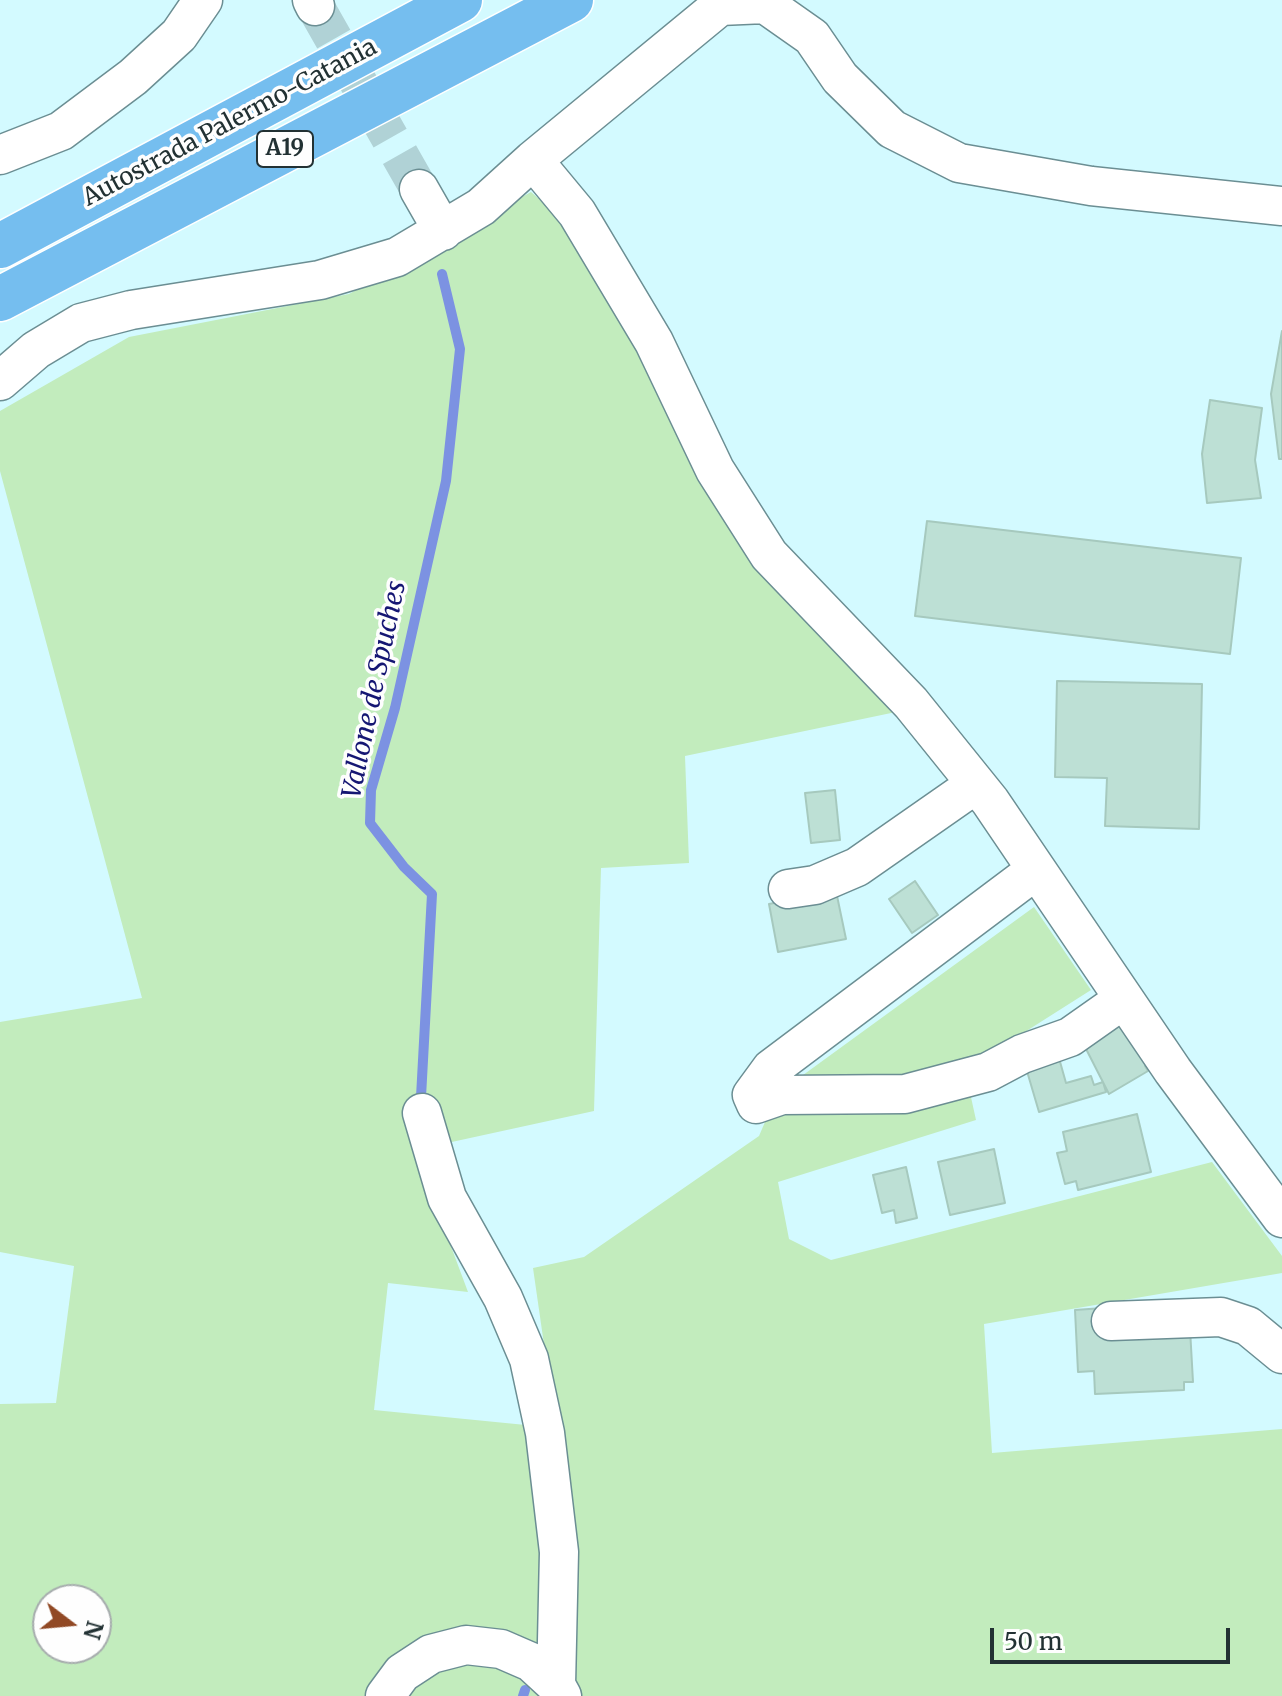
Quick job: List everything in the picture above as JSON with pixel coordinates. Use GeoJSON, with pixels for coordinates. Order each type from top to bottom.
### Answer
{"type":"FeatureCollection","features":[{"type":"Feature","properties":{"kind":"highway","name":"Autostrada Palermo-Catania"},"geometry":{"type":"LineString","coordinates":[[0,246],[460,0]]}},
{"type":"Feature","properties":{"kind":"highway","name":"Autostrada Palermo-Catania"},"geometry":{"type":"LineString","coordinates":[[0,299],[571,0]]}},
{"type":"Feature","properties":{"kind":"street"},"geometry":{"type":"LineString","coordinates":[[0,155],[61,131],[133,77],[179,35],[203,0]]}},
{"type":"Feature","properties":{"kind":"street"},"geometry":{"type":"LineString","coordinates":[[0,381],[36,350],[81,323],[131,310],[320,280],[397,257],[481,207],[533,160],[720,6],[765,4],[812,37],[840,78],[892,129],[959,163],[1091,186],[1282,206]]}},
{"type":"Feature","properties":{"kind":"street"},"geometry":{"type":"LineString","coordinates":[[533,160],[585,226],[654,342],[715,470],[769,555],[911,703],[976,784],[1173,1071],[1282,1218]]}},
{"type":"Feature","properties":{"kind":"street"},"geometry":{"type":"LineString","coordinates":[[419,189],[443,231]]}},
{"type":"Feature","properties":{"kind":"street"},"geometry":{"type":"LineString","coordinates":[[788,889],[815,885],[857,867],[976,784]]}},
{"type":"Feature","properties":{"kind":"street"},"geometry":{"type":"LineString","coordinates":[[1036,870],[771,1069],[752,1095],[756,1104],[782,1095],[905,1094],[988,1072],[1022,1054],[1070,1037],[1124,999]]}},
{"type":"Feature","properties":{"kind":"street"},"geometry":{"type":"LineString","coordinates":[[422,1113],[447,1198],[503,1298],[529,1359],[545,1433],[559,1552],[559,1690]]}},
{"type":"Feature","properties":{"kind":"street"},"geometry":{"type":"LineString","coordinates":[[1111,1321],[1221,1317],[1248,1326],[1282,1354]]}},
{"type":"Feature","properties":{"kind":"street"},"geometry":{"type":"LineString","coordinates":[[385,1696],[402,1673],[431,1654],[466,1645],[501,1649],[531,1662],[559,1690]]}},
{"type":"Feature","properties":{"kind":"green space"},"geometry":{"type":"Polygon","coordinates":[[[531,192],[557,215],[896,712],[685,756],[689,863],[601,868],[594,1111],[415,1150],[468,1292],[388,1283],[374,1410],[556,1428],[533,1268],[584,1257],[759,1136],[777,1094],[1034,907],[1091,990],[965,1070],[976,1120],[778,1182],[789,1239],[831,1260],[1212,1162],[1282,1256],[1282,1273],[984,1324],[992,1453],[1282,1429],[1282,1696],[0,1696],[0,1404],[56,1403],[74,1266],[0,1252],[0,1022],[142,998],[0,471],[0,411],[129,337],[349,294],[531,192]]]}},
{"type":"Feature","properties":{"kind":"building"},"geometry":{"type":"Polygon","coordinates":[[[1282,331],[1282,459],[1279,459],[1271,394],[1282,331]]]}},
{"type":"Feature","properties":{"kind":"building"},"geometry":{"type":"Polygon","coordinates":[[[1210,400],[1262,408],[1255,460],[1261,498],[1207,503],[1202,454],[1210,400]]]}},
{"type":"Feature","properties":{"kind":"building"},"geometry":{"type":"Polygon","coordinates":[[[927,521],[1241,558],[1230,654],[915,616],[927,521]]]}},
{"type":"Feature","properties":{"kind":"building"},"geometry":{"type":"Polygon","coordinates":[[[1057,681],[1202,684],[1199,829],[1105,826],[1107,778],[1055,777],[1057,681]]]}},
{"type":"Feature","properties":{"kind":"building"},"geometry":{"type":"Polygon","coordinates":[[[835,790],[840,840],[811,843],[805,793],[835,790]]]}},
{"type":"Feature","properties":{"kind":"building"},"geometry":{"type":"Polygon","coordinates":[[[915,881],[938,915],[912,933],[889,899],[915,881]]]}},
{"type":"Feature","properties":{"kind":"building"},"geometry":{"type":"Polygon","coordinates":[[[836,891],[846,939],[778,952],[769,904],[836,891]]]}},
{"type":"Feature","properties":{"kind":"building"},"geometry":{"type":"Polygon","coordinates":[[[1118,1014],[1149,1064],[1145,1066],[1148,1071],[1109,1094],[1082,1041],[1118,1014]]]}},
{"type":"Feature","properties":{"kind":"building"},"geometry":{"type":"Polygon","coordinates":[[[1057,1051],[1066,1083],[1091,1076],[1094,1085],[1103,1082],[1106,1092],[1039,1112],[1024,1061],[1057,1051]]]}},
{"type":"Feature","properties":{"kind":"building"},"geometry":{"type":"Polygon","coordinates":[[[1137,1114],[1151,1172],[1078,1190],[1076,1181],[1065,1184],[1057,1153],[1067,1151],[1063,1132],[1137,1114]]]}},
{"type":"Feature","properties":{"kind":"building"},"geometry":{"type":"Polygon","coordinates":[[[994,1149],[1005,1203],[950,1215],[938,1162],[994,1149]]]}},
{"type":"Feature","properties":{"kind":"building"},"geometry":{"type":"Polygon","coordinates":[[[906,1167],[917,1218],[896,1223],[894,1210],[882,1213],[873,1175],[906,1167]]]}},
{"type":"Feature","properties":{"kind":"building"},"geometry":{"type":"Polygon","coordinates":[[[1103,1308],[1190,1329],[1193,1382],[1184,1382],[1184,1390],[1095,1394],[1094,1371],[1078,1372],[1075,1310],[1103,1308]]]}},
{"type":"Feature","properties":{"kind":"waterway","name":"Vallone de Spuches"},"geometry":{"type":"LineString","coordinates":[[421,1097],[432,894],[404,867],[370,823],[371,790],[395,708],[446,481],[460,349],[442,274]]}},
{"type":"Feature","properties":{"kind":"waterway","name":"Vallone de Spuches"},"geometry":{"type":"LineString","coordinates":[[523,1696],[525,1690]]}},
{"type":"Feature","properties":{"kind":"tunnel"},"geometry":{"type":"LineString","coordinates":[[315,6],[419,189]]}}]}
